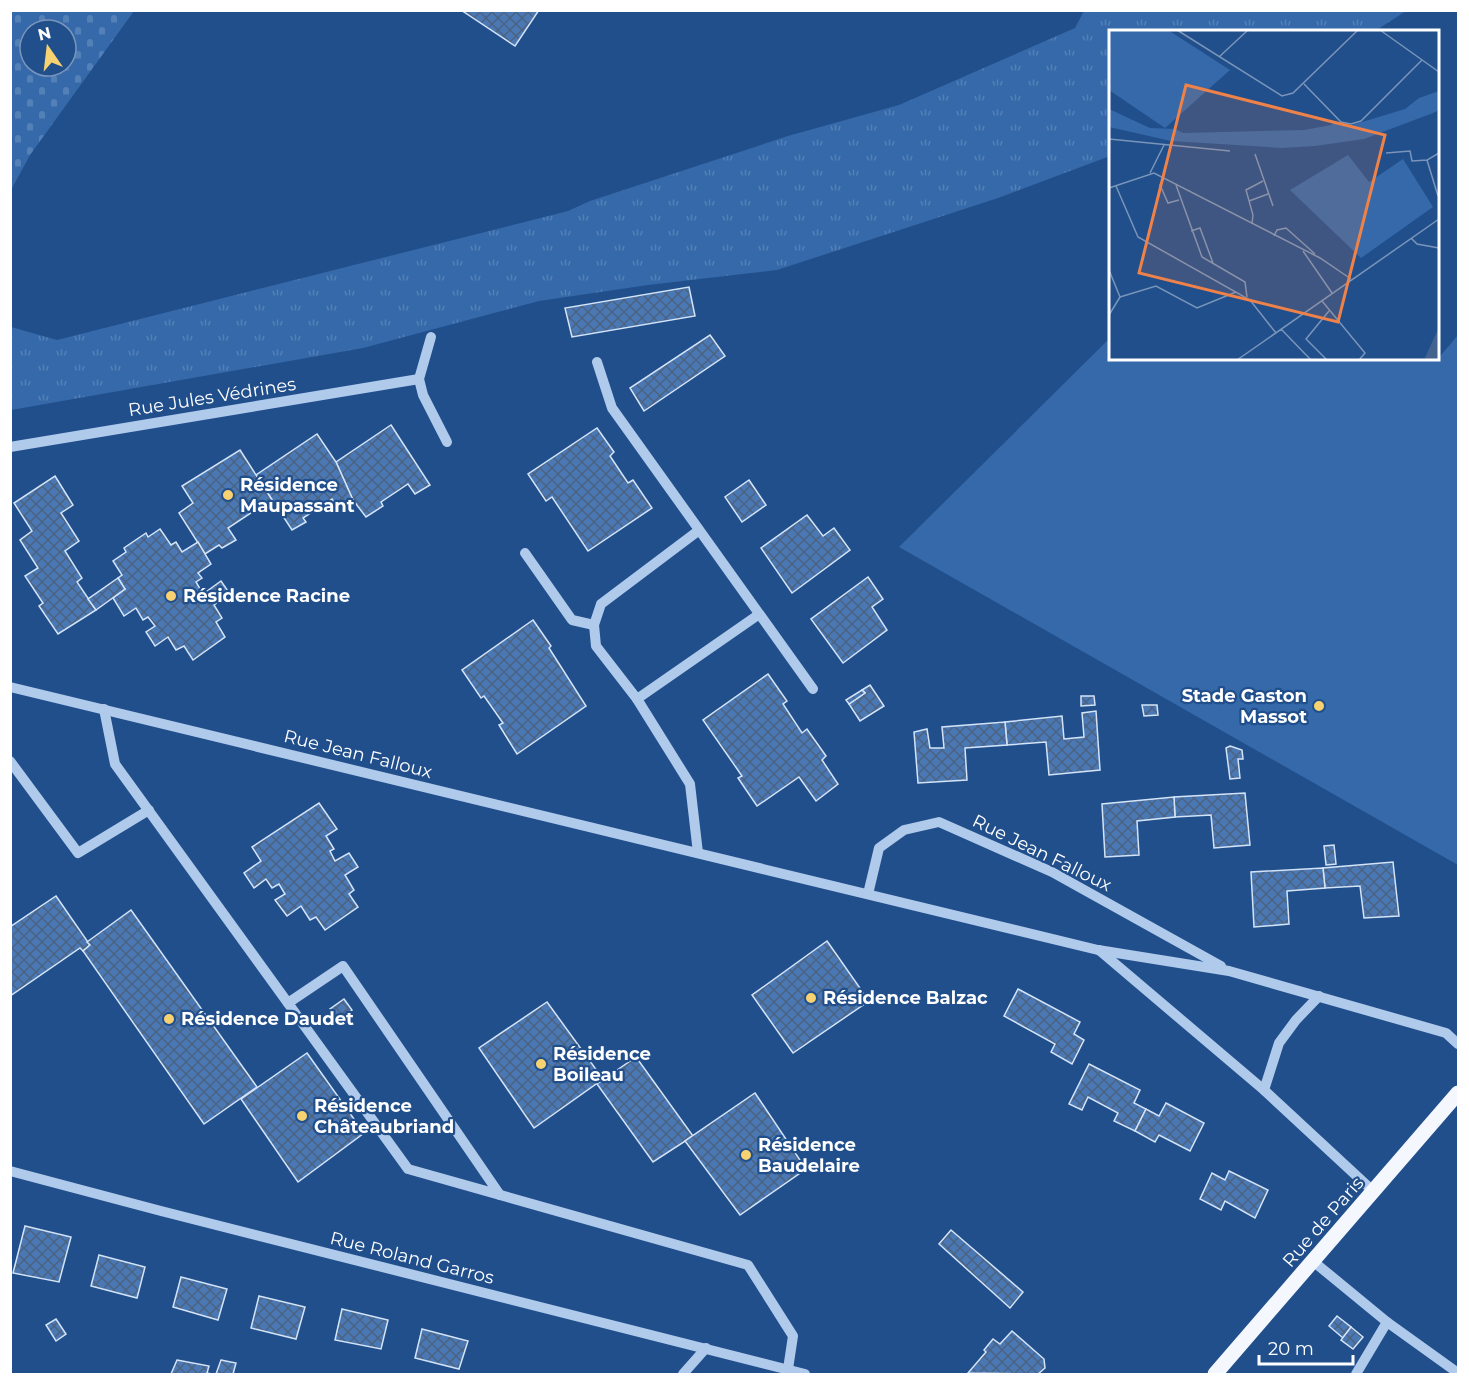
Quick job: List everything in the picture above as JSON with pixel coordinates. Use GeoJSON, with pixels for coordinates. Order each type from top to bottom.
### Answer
{"type":"FeatureCollection","features":[{"type":"Feature","properties":{"kind":"main road","name":"Rue de Paris"},"geometry":{"type":"LineString","coordinates":[[1215,1374],[1458,1093]]}},
{"type":"Feature","properties":{"kind":"street"},"geometry":{"type":"LineString","coordinates":[[431,337],[419,379],[423,395],[447,442]]}},
{"type":"Feature","properties":{"kind":"street"},"geometry":{"type":"LineString","coordinates":[[597,362],[612,408],[813,689]]}},
{"type":"Feature","properties":{"kind":"street","name":"Rue Jules Védrines"},"geometry":{"type":"LineString","coordinates":[[10,447],[419,379]]}},
{"type":"Feature","properties":{"kind":"street"},"geometry":{"type":"LineString","coordinates":[[698,531],[601,604],[594,625],[596,646],[637,699],[690,784],[698,853]]}},
{"type":"Feature","properties":{"kind":"street"},"geometry":{"type":"LineString","coordinates":[[525,553],[572,620],[594,625]]}},
{"type":"Feature","properties":{"kind":"street"},"geometry":{"type":"LineString","coordinates":[[637,699],[758,615]]}},
{"type":"Feature","properties":{"kind":"street","name":"Rue Jean Falloux"},"geometry":{"type":"LineString","coordinates":[[10,687],[1098,950],[1229,970],[1446,1034],[1458,1044]]}},
{"type":"Feature","properties":{"kind":"street"},"geometry":{"type":"LineString","coordinates":[[104,710],[116,764],[408,1169],[748,1265],[794,1336],[788,1369]]}},
{"type":"Feature","properties":{"kind":"street"},"geometry":{"type":"LineString","coordinates":[[10,761],[78,853],[149,810]]}},
{"type":"Feature","properties":{"kind":"street","name":"Rue Jean Falloux"},"geometry":{"type":"LineString","coordinates":[[868,894],[879,848],[904,830],[939,822],[1052,872],[1229,970]]}},
{"type":"Feature","properties":{"kind":"street","name":"Rue Jean Falloux"},"geometry":{"type":"LineString","coordinates":[[1098,950],[1264,1090],[1374,1192]]}},
{"type":"Feature","properties":{"kind":"street"},"geometry":{"type":"LineString","coordinates":[[288,1003],[343,966],[500,1195]]}},
{"type":"Feature","properties":{"kind":"street"},"geometry":{"type":"LineString","coordinates":[[1264,1090],[1279,1043],[1296,1020],[1319,996]]}},
{"type":"Feature","properties":{"kind":"street","name":"Rue Roland Garros"},"geometry":{"type":"LineString","coordinates":[[10,1171],[161,1212],[805,1374]]}},
{"type":"Feature","properties":{"kind":"street"},"geometry":{"type":"LineString","coordinates":[[1314,1262],[1387,1322],[1458,1372]]}},
{"type":"Feature","properties":{"kind":"street"},"geometry":{"type":"LineString","coordinates":[[1356,1374],[1387,1322]]}},
{"type":"Feature","properties":{"kind":"street"},"geometry":{"type":"LineString","coordinates":[[683,1374],[706,1348]]}},
{"type":"Feature","properties":{"kind":"green space"},"geometry":{"type":"Polygon","coordinates":[[[11,10],[134,11],[30,155],[11,190],[11,10]]]}},
{"type":"Feature","properties":{"kind":"green space"},"geometry":{"type":"Polygon","coordinates":[[[1084,11],[1406,11],[1377,30],[1109,30],[1109,156],[998,198],[777,270],[539,301],[363,348],[11,410],[11,327],[57,340],[568,211],[590,201],[788,136],[899,105],[1075,28],[1084,11]]]}},
{"type":"Feature","properties":{"kind":"green space","name":"Stade Gaston Massot"},"geometry":{"type":"Polygon","coordinates":[[[1458,335],[1458,865],[899,547],[1109,339],[1109,360],[1436,361],[1458,335]]]}},
{"type":"Feature","properties":{"kind":"building"},"geometry":{"type":"Polygon","coordinates":[[[461,10],[539,10],[515,46],[461,10]]]}},
{"type":"Feature","properties":{"kind":"building"},"geometry":{"type":"Polygon","coordinates":[[[689,287],[695,316],[572,337],[565,308],[689,287]]]}},
{"type":"Feature","properties":{"kind":"building"},"geometry":{"type":"Polygon","coordinates":[[[710,335],[725,356],[644,411],[630,388],[710,335]]]}},
{"type":"Feature","properties":{"kind":"building"},"geometry":{"type":"Polygon","coordinates":[[[391,425],[430,485],[415,494],[408,484],[381,502],[383,506],[366,517],[353,500],[336,462],[391,425]]]}},
{"type":"Feature","properties":{"kind":"building"},"geometry":{"type":"Polygon","coordinates":[[[597,428],[614,452],[610,456],[628,483],[633,480],[652,508],[588,551],[552,497],[546,501],[528,474],[597,428]]]}},
{"type":"Feature","properties":{"kind":"building"},"geometry":{"type":"Polygon","coordinates":[[[317,434],[336,462],[353,500],[339,510],[332,499],[303,518],[306,522],[292,530],[256,475],[317,434]]]}},
{"type":"Feature","properties":{"kind":"building","name":"Résidence Maupassant"},"geometry":{"type":"Polygon","coordinates":[[[240,450],[274,503],[259,512],[257,509],[228,528],[236,540],[222,548],[219,545],[205,554],[179,513],[193,503],[182,486],[240,450]]]}},
{"type":"Feature","properties":{"kind":"building"},"geometry":{"type":"Polygon","coordinates":[[[55,476],[73,505],[61,513],[79,541],[65,551],[82,578],[77,582],[96,610],[58,634],[39,606],[43,603],[25,576],[38,568],[20,540],[32,531],[14,503],[55,476]]]}},
{"type":"Feature","properties":{"kind":"building"},"geometry":{"type":"Polygon","coordinates":[[[749,480],[766,505],[742,522],[725,497],[749,480]]]}},
{"type":"Feature","properties":{"kind":"building"},"geometry":{"type":"Polygon","coordinates":[[[807,515],[823,536],[834,528],[850,550],[792,593],[761,548],[807,515]]]}},
{"type":"Feature","properties":{"kind":"building","name":"Résidence Racine"},"geometry":{"type":"Polygon","coordinates":[[[160,529],[171,545],[176,542],[182,552],[198,542],[211,564],[198,573],[202,578],[196,582],[203,594],[221,581],[230,594],[214,605],[222,618],[216,622],[225,637],[193,660],[184,646],[176,650],[168,637],[155,646],[146,632],[155,626],[148,617],[143,620],[136,608],[124,616],[113,598],[125,589],[118,578],[122,575],[113,561],[126,552],[124,548],[146,533],[148,537],[160,529]]]}},
{"type":"Feature","properties":{"kind":"building"},"geometry":{"type":"Polygon","coordinates":[[[868,577],[883,599],[872,607],[887,630],[843,663],[811,619],[868,577]]]}},
{"type":"Feature","properties":{"kind":"building"},"geometry":{"type":"Polygon","coordinates":[[[118,578],[125,589],[96,610],[88,599],[118,578]]]}},
{"type":"Feature","properties":{"kind":"building"},"geometry":{"type":"Polygon","coordinates":[[[533,620],[586,706],[517,754],[499,725],[503,723],[484,696],[481,698],[462,670],[533,620]]]}},
{"type":"Feature","properties":{"kind":"building"},"geometry":{"type":"Polygon","coordinates":[[[768,674],[787,701],[783,704],[802,733],[807,729],[826,756],[822,760],[838,784],[816,801],[799,777],[757,806],[738,778],[742,776],[703,720],[768,674]]]}},
{"type":"Feature","properties":{"kind":"building"},"geometry":{"type":"Polygon","coordinates":[[[870,685],[884,706],[860,721],[849,704],[865,693],[862,690],[870,685]]]}},
{"type":"Feature","properties":{"kind":"building"},"geometry":{"type":"Polygon","coordinates":[[[862,690],[865,693],[849,704],[846,700],[862,690]]]}},
{"type":"Feature","properties":{"kind":"building"},"geometry":{"type":"Polygon","coordinates":[[[1081,696],[1094,696],[1095,705],[1081,706],[1081,696]]]}},
{"type":"Feature","properties":{"kind":"building"},"geometry":{"type":"Polygon","coordinates":[[[1142,705],[1157,705],[1158,715],[1144,716],[1142,705]]]}},
{"type":"Feature","properties":{"kind":"building"},"geometry":{"type":"Polygon","coordinates":[[[1096,711],[1100,770],[1049,775],[1046,742],[1007,745],[1005,722],[1062,716],[1064,739],[1084,737],[1082,713],[1096,711]]]}},
{"type":"Feature","properties":{"kind":"building"},"geometry":{"type":"Polygon","coordinates":[[[1005,722],[1007,745],[965,748],[967,780],[918,783],[914,732],[927,729],[930,748],[944,748],[942,727],[1005,722]]]}},
{"type":"Feature","properties":{"kind":"building"},"geometry":{"type":"Polygon","coordinates":[[[1230,746],[1242,750],[1243,759],[1238,759],[1240,778],[1230,779],[1226,748],[1230,746]]]}},
{"type":"Feature","properties":{"kind":"building"},"geometry":{"type":"Polygon","coordinates":[[[1245,793],[1250,845],[1214,848],[1211,815],[1175,817],[1174,797],[1245,793]]]}},
{"type":"Feature","properties":{"kind":"building"},"geometry":{"type":"Polygon","coordinates":[[[1174,797],[1175,817],[1137,821],[1139,855],[1105,857],[1102,804],[1174,797]]]}},
{"type":"Feature","properties":{"kind":"building"},"geometry":{"type":"Polygon","coordinates":[[[319,803],[337,829],[326,836],[334,849],[330,851],[335,861],[349,853],[358,867],[345,875],[354,890],[349,894],[358,907],[325,930],[316,917],[310,920],[301,906],[287,916],[275,900],[285,894],[279,884],[272,888],[266,879],[254,888],[244,873],[261,861],[252,847],[319,803]]]}},
{"type":"Feature","properties":{"kind":"building"},"geometry":{"type":"Polygon","coordinates":[[[1334,845],[1336,864],[1326,865],[1324,846],[1334,845]]]}},
{"type":"Feature","properties":{"kind":"building"},"geometry":{"type":"Polygon","coordinates":[[[1393,862],[1399,916],[1364,918],[1360,886],[1325,888],[1323,868],[1393,862]]]}},
{"type":"Feature","properties":{"kind":"building"},"geometry":{"type":"Polygon","coordinates":[[[1323,868],[1325,888],[1287,891],[1289,924],[1254,927],[1251,872],[1323,868]]]}},
{"type":"Feature","properties":{"kind":"building"},"geometry":{"type":"Polygon","coordinates":[[[56,896],[90,945],[83,951],[80,948],[10,996],[10,927],[56,896]]]}},
{"type":"Feature","properties":{"kind":"building","name":"Résidence Daudet"},"geometry":{"type":"Polygon","coordinates":[[[131,910],[257,1087],[204,1124],[83,951],[90,945],[87,942],[131,910]]]}},
{"type":"Feature","properties":{"kind":"building","name":"Résidence Balzac"},"geometry":{"type":"Polygon","coordinates":[[[827,941],[869,1001],[793,1053],[752,995],[827,941]]]}},
{"type":"Feature","properties":{"kind":"building"},"geometry":{"type":"Polygon","coordinates":[[[1018,989],[1080,1022],[1074,1034],[1084,1040],[1072,1064],[1051,1052],[1055,1044],[1004,1016],[1018,989]]]}},
{"type":"Feature","properties":{"kind":"building"},"geometry":{"type":"Polygon","coordinates":[[[344,999],[352,1010],[338,1020],[330,1009],[344,999]]]}},
{"type":"Feature","properties":{"kind":"building","name":"Résidence Boileau"},"geometry":{"type":"Polygon","coordinates":[[[547,1002],[603,1079],[534,1128],[479,1048],[547,1002]]]}},
{"type":"Feature","properties":{"kind":"building","name":"Résidence Châteaubriand"},"geometry":{"type":"Polygon","coordinates":[[[307,1053],[364,1133],[298,1182],[241,1099],[307,1053]]]}},
{"type":"Feature","properties":{"kind":"building"},"geometry":{"type":"Polygon","coordinates":[[[636,1057],[693,1136],[653,1162],[597,1084],[636,1057]]]}},
{"type":"Feature","properties":{"kind":"building"},"geometry":{"type":"Polygon","coordinates":[[[1089,1064],[1140,1090],[1134,1103],[1146,1109],[1135,1131],[1114,1121],[1118,1113],[1088,1097],[1082,1110],[1069,1104],[1089,1064]]]}},
{"type":"Feature","properties":{"kind":"building","name":"Résidence Baudelaire"},"geometry":{"type":"Polygon","coordinates":[[[755,1093],[806,1169],[740,1215],[685,1141],[755,1093]]]}},
{"type":"Feature","properties":{"kind":"building"},"geometry":{"type":"Polygon","coordinates":[[[1166,1103],[1204,1123],[1190,1151],[1159,1135],[1155,1142],[1135,1131],[1146,1109],[1159,1116],[1166,1103]]]}},
{"type":"Feature","properties":{"kind":"building"},"geometry":{"type":"Polygon","coordinates":[[[1229,1171],[1268,1190],[1255,1218],[1225,1201],[1221,1210],[1200,1199],[1212,1173],[1225,1180],[1229,1171]]]}},
{"type":"Feature","properties":{"kind":"building"},"geometry":{"type":"Polygon","coordinates":[[[25,1226],[71,1237],[59,1282],[13,1273],[25,1226]]]}},
{"type":"Feature","properties":{"kind":"building"},"geometry":{"type":"Polygon","coordinates":[[[951,1230],[1023,1292],[1010,1308],[939,1244],[951,1230]]]}},
{"type":"Feature","properties":{"kind":"building"},"geometry":{"type":"Polygon","coordinates":[[[99,1255],[145,1267],[137,1298],[91,1286],[99,1255]]]}},
{"type":"Feature","properties":{"kind":"building"},"geometry":{"type":"Polygon","coordinates":[[[181,1277],[227,1289],[218,1320],[173,1307],[181,1277]]]}},
{"type":"Feature","properties":{"kind":"building"},"geometry":{"type":"Polygon","coordinates":[[[259,1296],[305,1307],[296,1339],[251,1328],[259,1296]]]}},
{"type":"Feature","properties":{"kind":"building"},"geometry":{"type":"Polygon","coordinates":[[[342,1309],[388,1320],[381,1349],[335,1340],[342,1309]]]}},
{"type":"Feature","properties":{"kind":"building"},"geometry":{"type":"Polygon","coordinates":[[[1337,1316],[1351,1327],[1343,1338],[1329,1326],[1337,1316]]]}},
{"type":"Feature","properties":{"kind":"building"},"geometry":{"type":"Polygon","coordinates":[[[56,1319],[66,1334],[56,1341],[46,1325],[56,1319]]]}},
{"type":"Feature","properties":{"kind":"building"},"geometry":{"type":"Polygon","coordinates":[[[1351,1327],[1363,1337],[1353,1349],[1341,1340],[1351,1327]]]}},
{"type":"Feature","properties":{"kind":"building"},"geometry":{"type":"Polygon","coordinates":[[[422,1329],[468,1341],[459,1369],[415,1358],[422,1329]]]}},
{"type":"Feature","properties":{"kind":"building"},"geometry":{"type":"Polygon","coordinates":[[[1012,1331],[1044,1359],[1045,1368],[1038,1374],[968,1373],[986,1352],[984,1350],[993,1339],[1000,1344],[1012,1331]]]}},
{"type":"Feature","properties":{"kind":"building"},"geometry":{"type":"Polygon","coordinates":[[[177,1360],[209,1366],[207,1373],[211,1374],[171,1374],[177,1360]]]}},
{"type":"Feature","properties":{"kind":"building"},"geometry":{"type":"Polygon","coordinates":[[[221,1360],[236,1363],[233,1374],[216,1374],[221,1360]]]}},
{"type":"Feature","properties":{"kind":"place","name":"Résidence Maupassant"},"geometry":{"type":"Point","coordinates":[228,495]}},
{"type":"Feature","properties":{"kind":"place","name":"Résidence Racine"},"geometry":{"type":"Point","coordinates":[171,596]}},
{"type":"Feature","properties":{"kind":"place","name":"Stade Gaston Massot"},"geometry":{"type":"Point","coordinates":[1319,706]}},
{"type":"Feature","properties":{"kind":"place","name":"Résidence Balzac"},"geometry":{"type":"Point","coordinates":[811,998]}},
{"type":"Feature","properties":{"kind":"place","name":"Résidence Daudet"},"geometry":{"type":"Point","coordinates":[169,1019]}},
{"type":"Feature","properties":{"kind":"place","name":"Résidence Boileau"},"geometry":{"type":"Point","coordinates":[541,1064]}},
{"type":"Feature","properties":{"kind":"place","name":"Résidence Châteaubriand"},"geometry":{"type":"Point","coordinates":[302,1116]}},
{"type":"Feature","properties":{"kind":"place","name":"Résidence Baudelaire"},"geometry":{"type":"Point","coordinates":[746,1155]}}]}
